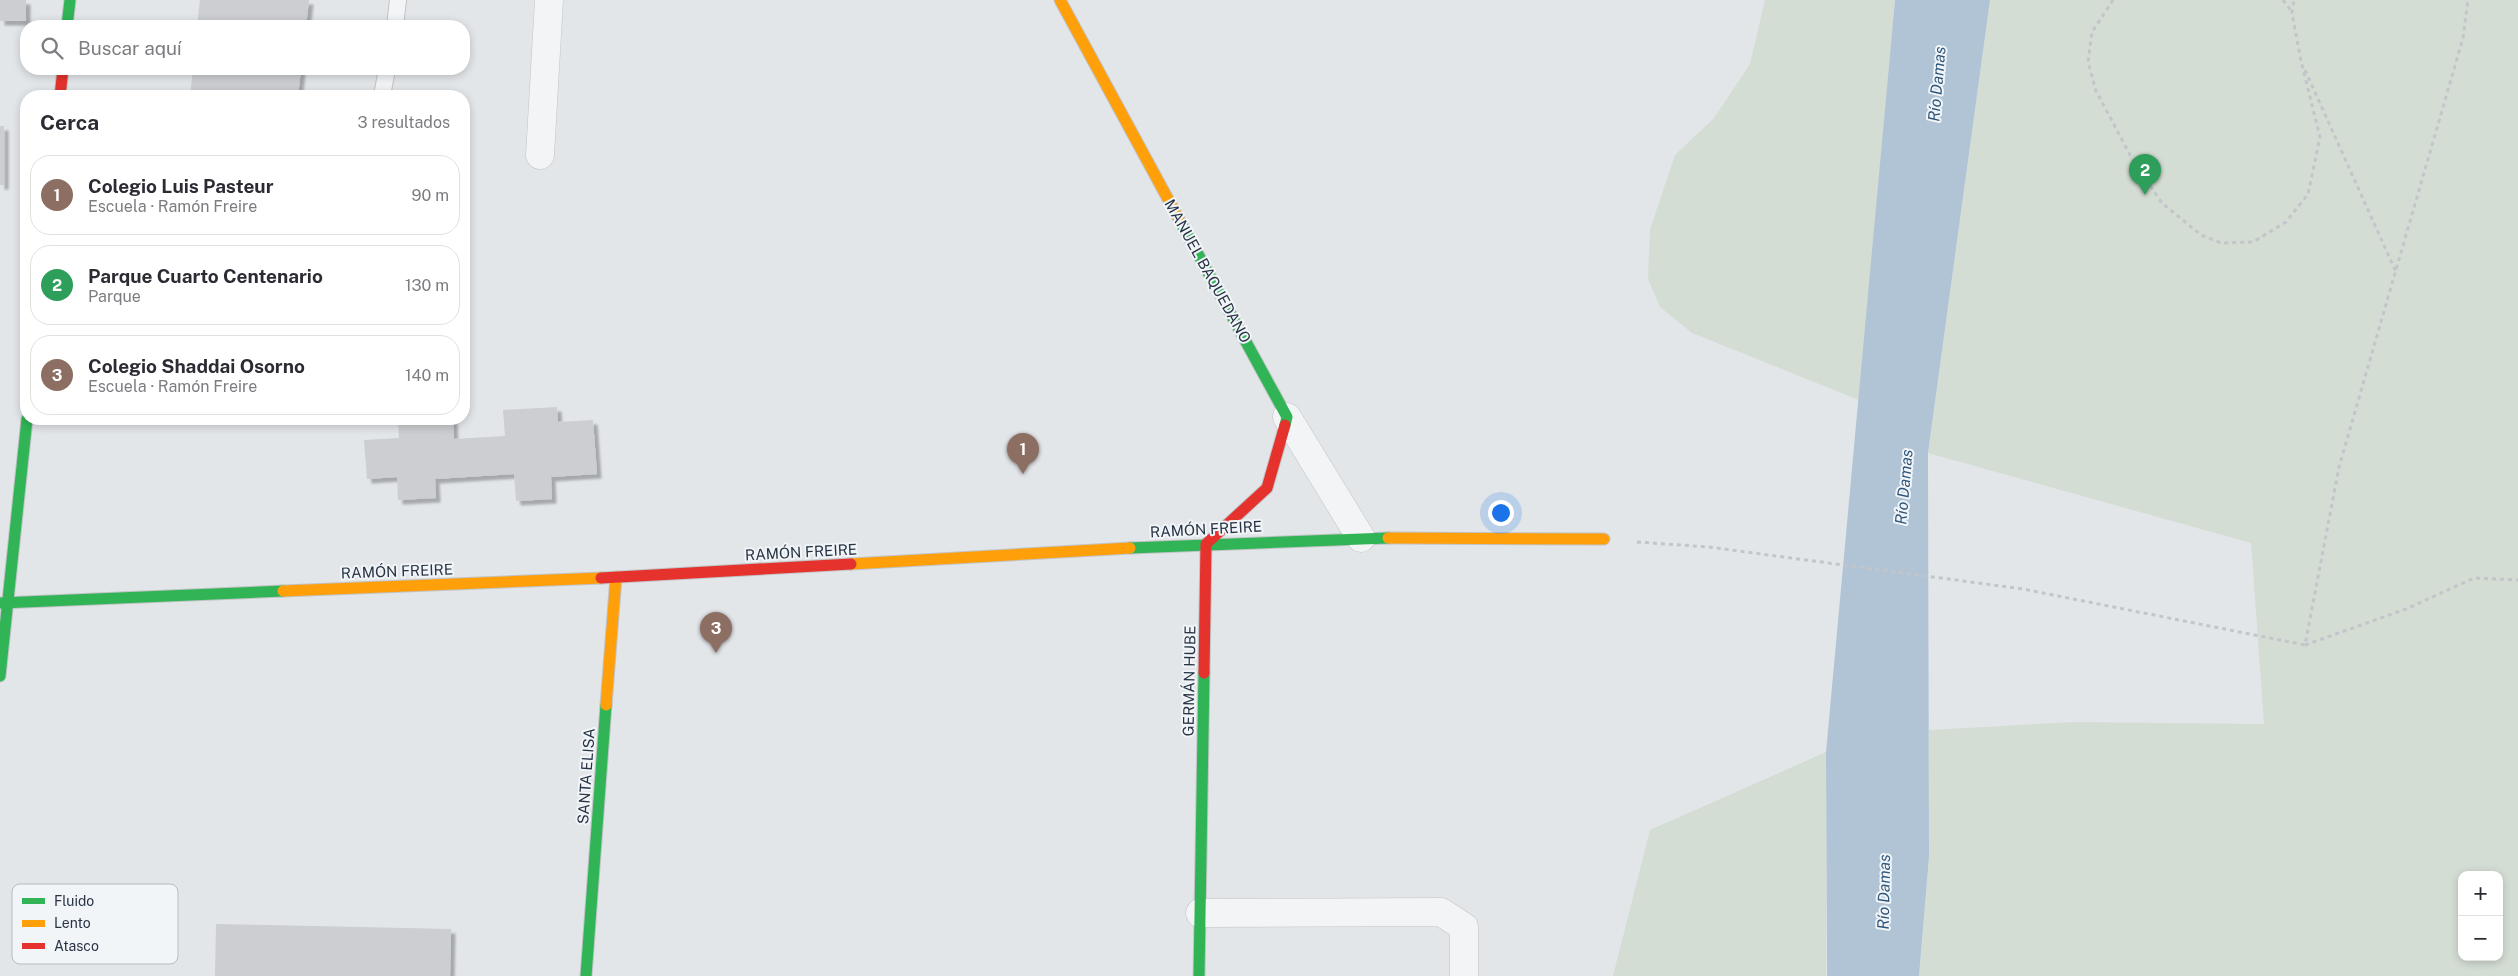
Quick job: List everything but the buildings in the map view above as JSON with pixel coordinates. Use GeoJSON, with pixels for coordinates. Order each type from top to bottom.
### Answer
{"type":"FeatureCollection","features":[{"type":"Feature","properties":{"kind":"street"},"geometry":{"type":"LineString","coordinates":[[68,20],[70,0]]}},
{"type":"Feature","properties":{"kind":"street"},"geometry":{"type":"LineString","coordinates":[[540,155],[549,0]]}},
{"type":"Feature","properties":{"kind":"street","name":"MANUEL BAQUEDANO"},"geometry":{"type":"LineString","coordinates":[[1060,0],[1288,417],[1361,538]]}},
{"type":"Feature","properties":{"kind":"street"},"geometry":{"type":"LineString","coordinates":[[61,90],[62,75]]}},
{"type":"Feature","properties":{"kind":"street"},"geometry":{"type":"LineString","coordinates":[[1206,544],[1267,488],[1288,417]]}},
{"type":"Feature","properties":{"kind":"street"},"geometry":{"type":"LineString","coordinates":[[0,676],[4,602],[26,425]]}},
{"type":"Feature","properties":{"kind":"street","name":"RAMÓN FREIRE"},"geometry":{"type":"LineString","coordinates":[[4,602],[616,577],[1206,544],[1361,538],[1604,539]]}},
{"type":"Feature","properties":{"kind":"street","name":"GERMÁN HUBE"},"geometry":{"type":"LineString","coordinates":[[1199,976],[1206,544]]}},
{"type":"Feature","properties":{"kind":"street","name":"SANTA ELISA"},"geometry":{"type":"LineString","coordinates":[[586,976],[616,577]]}},
{"type":"Feature","properties":{"kind":"street"},"geometry":{"type":"LineString","coordinates":[[1200,913],[1441,912],[1464,927],[1464,976]]}},
{"type":"Feature","properties":{"kind":"lane"},"geometry":{"type":"LineString","coordinates":[[396,20],[398,0]]}},
{"type":"Feature","properties":{"kind":"lane"},"geometry":{"type":"LineString","coordinates":[[383,90],[386,75]]}},
{"type":"Feature","properties":{"kind":"path"},"geometry":{"type":"LineString","coordinates":[[2113,0],[2092,32],[2088,62],[2096,91],[2135,164],[2162,204],[2201,235],[2221,243],[2252,242],[2286,222],[2308,194],[2320,137],[2300,61],[2292,13],[2294,0]]}},
{"type":"Feature","properties":{"kind":"path"},"geometry":{"type":"LineString","coordinates":[[2283,0],[2292,13]]}},
{"type":"Feature","properties":{"kind":"path"},"geometry":{"type":"LineString","coordinates":[[2305,645],[2339,467],[2463,38],[2468,0]]}},
{"type":"Feature","properties":{"kind":"path"},"geometry":{"type":"LineString","coordinates":[[2300,61],[2396,273]]}},
{"type":"Feature","properties":{"kind":"path"},"geometry":{"type":"LineString","coordinates":[[1604,539],[1708,547],[2023,589],[2305,645],[2406,609],[2474,578],[2518,580]]}},
{"type":"Feature","properties":{"kind":"shaded area"},"geometry":{"type":"Polygon","coordinates":[[[1765,0],[1895,0],[1859,400],[1692,333],[1660,307],[1648,279],[1650,229],[1675,155],[1714,118],[1750,64],[1765,0]]]}},
{"type":"Feature","properties":{"kind":"shaded area"},"geometry":{"type":"Polygon","coordinates":[[[1990,0],[2518,0],[2518,976],[1919,976],[1929,858],[1923,853],[1929,855],[1929,730],[2074,722],[2264,724],[2251,543],[1928,453],[1990,0]]]}},
{"type":"Feature","properties":{"kind":"shaded area"},"geometry":{"type":"Polygon","coordinates":[[[1826,752],[1826,976],[1613,976],[1650,830],[1826,752]]]}},
{"type":"Feature","properties":{"kind":"water","name":"Río Damas"},"geometry":{"type":"Polygon","coordinates":[[[1895,0],[1990,0],[1928,453],[1929,857],[1919,976],[1827,976],[1826,752],[1895,0]]]}},
{"type":"Feature","properties":{"kind":"traffic: fast"},"geometry":{"type":"LineString","coordinates":[[68,20],[70,0]]}},
{"type":"Feature","properties":{"kind":"traffic: fast"},"geometry":{"type":"LineString","coordinates":[[1181,223],[1287,417],[1285,425]]}},
{"type":"Feature","properties":{"kind":"traffic: fast"},"geometry":{"type":"LineString","coordinates":[[0,676],[26,425]]}},
{"type":"Feature","properties":{"kind":"traffic: fast"},"geometry":{"type":"LineString","coordinates":[[1130,548],[1388,538]]}},
{"type":"Feature","properties":{"kind":"traffic: fast"},"geometry":{"type":"LineString","coordinates":[[0,603],[283,591]]}},
{"type":"Feature","properties":{"kind":"traffic: fast"},"geometry":{"type":"LineString","coordinates":[[1199,976],[1204,673]]}},
{"type":"Feature","properties":{"kind":"traffic: fast"},"geometry":{"type":"LineString","coordinates":[[586,976],[606,705]]}},
{"type":"Feature","properties":{"kind":"traffic: slow"},"geometry":{"type":"LineString","coordinates":[[1060,0],[1181,223]]}},
{"type":"Feature","properties":{"kind":"traffic: slow"},"geometry":{"type":"LineString","coordinates":[[1388,538],[1604,539]]}},
{"type":"Feature","properties":{"kind":"traffic: slow"},"geometry":{"type":"LineString","coordinates":[[851,564],[1130,548]]}},
{"type":"Feature","properties":{"kind":"traffic: slow"},"geometry":{"type":"LineString","coordinates":[[606,705],[616,577]]}},
{"type":"Feature","properties":{"kind":"traffic: slow"},"geometry":{"type":"LineString","coordinates":[[283,591],[601,578]]}},
{"type":"Feature","properties":{"kind":"traffic: jam"},"geometry":{"type":"LineString","coordinates":[[61,90],[62,75]]}},
{"type":"Feature","properties":{"kind":"traffic: jam"},"geometry":{"type":"LineString","coordinates":[[1204,673],[1206,544],[1267,488],[1285,425]]}},
{"type":"Feature","properties":{"kind":"traffic: jam"},"geometry":{"type":"LineString","coordinates":[[601,578],[851,564]]}},
{"type":"Feature","properties":{"kind":"place","name":"Parque Cuarto Centenario"},"geometry":{"type":"Point","coordinates":[2145,195]}},
{"type":"Feature","properties":{"kind":"place","name":"Colegio Luis Pasteur"},"geometry":{"type":"Point","coordinates":[1023,474]}},
{"type":"Feature","properties":{"kind":"place","name":"Colegio Shaddai Osorno"},"geometry":{"type":"Point","coordinates":[716,653]}}]}
